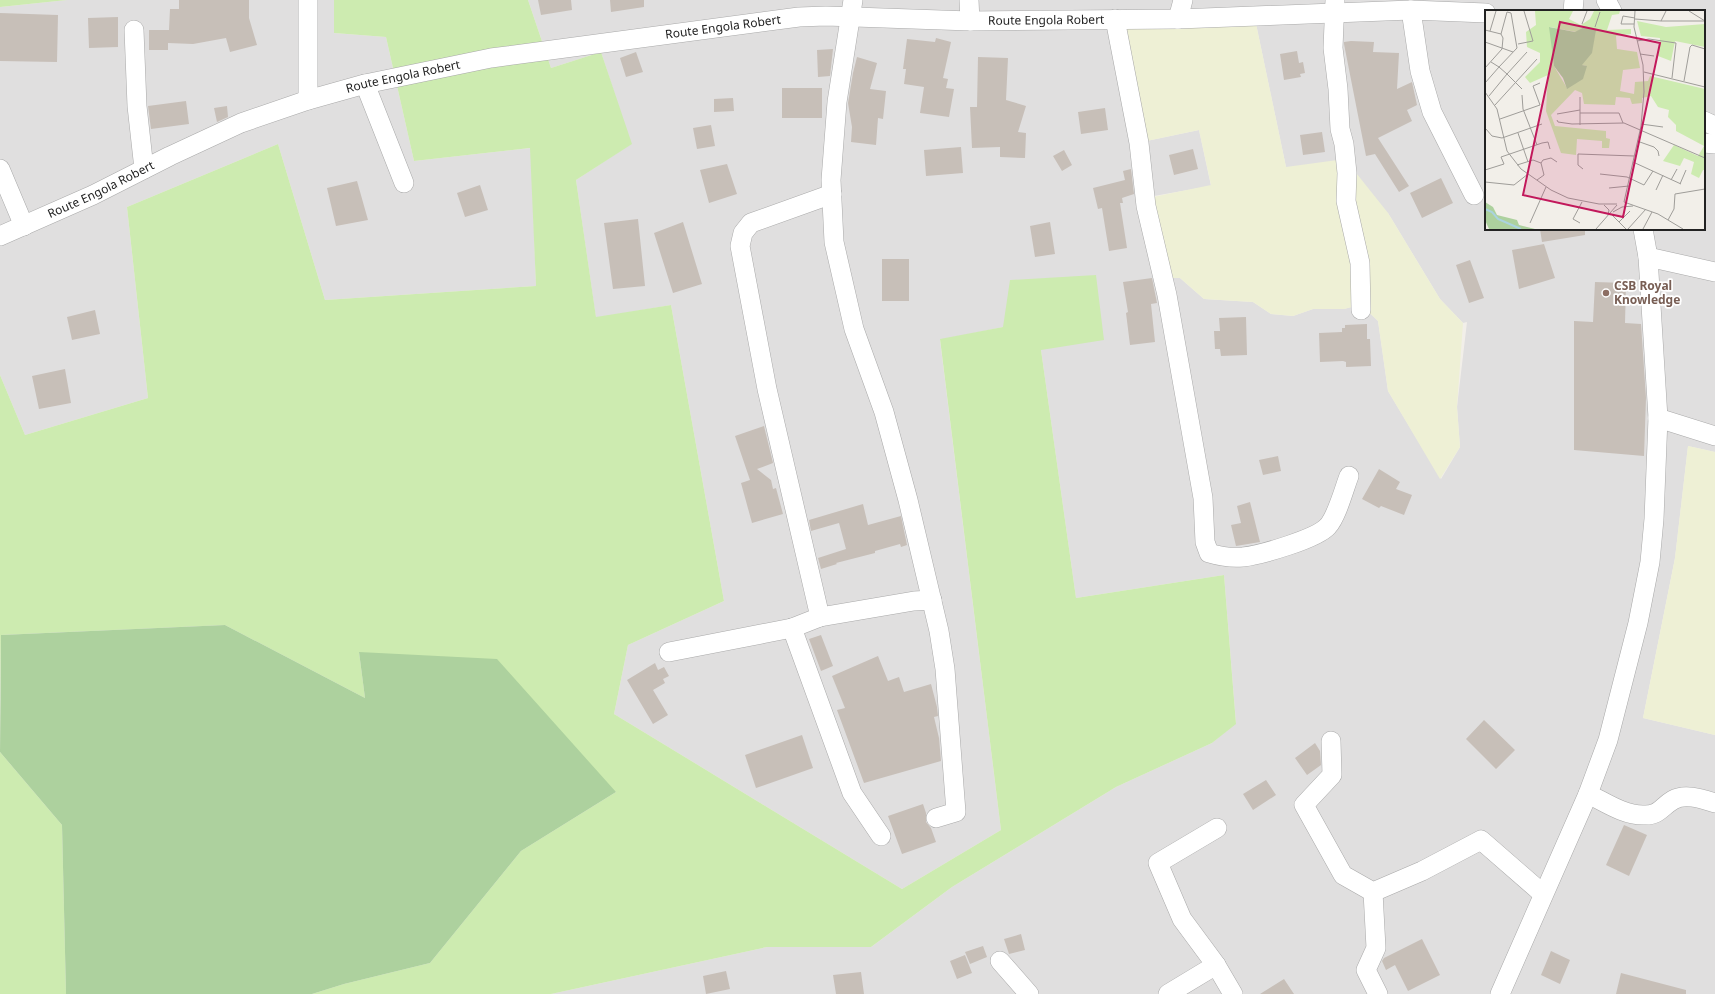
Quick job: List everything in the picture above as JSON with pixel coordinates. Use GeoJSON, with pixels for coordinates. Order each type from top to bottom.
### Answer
{"type":"FeatureCollection","features":[{"type":"Feature","properties":{"kind":"street"},"geometry":{"type":"LineString","coordinates":[[308,0],[308,100]]}},
{"type":"Feature","properties":{"kind":"street"},"geometry":{"type":"LineString","coordinates":[[970,0],[970,20]]}},
{"type":"Feature","properties":{"kind":"street"},"geometry":{"type":"LineString","coordinates":[[1178,19],[1183,0]]}},
{"type":"Feature","properties":{"kind":"street"},"geometry":{"type":"LineString","coordinates":[[1573,10],[1574,0]]}},
{"type":"Feature","properties":{"kind":"street"},"geometry":{"type":"LineString","coordinates":[[1606,0],[1611,10]]}},
{"type":"Feature","properties":{"kind":"street"},"geometry":{"type":"LineString","coordinates":[[1335,6],[1333,48],[1338,89],[1340,129],[1344,144],[1347,173],[1346,201],[1360,263],[1361,310]]}},
{"type":"Feature","properties":{"kind":"street","name":"Route Engola Robert"},"geometry":{"type":"LineString","coordinates":[[0,236],[93,195],[241,123],[308,100],[365,84],[491,58],[800,8],[826,16],[852,8],[970,20],[1178,19],[1335,6],[1485,14]]}},
{"type":"Feature","properties":{"kind":"street"},"geometry":{"type":"LineString","coordinates":[[852,8],[837,102],[831,180],[834,242],[854,329],[884,412],[932,600],[946,669],[956,812],[936,818]]}},
{"type":"Feature","properties":{"kind":"street"},"geometry":{"type":"LineString","coordinates":[[1411,10],[1420,71],[1432,112],[1474,196]]}},
{"type":"Feature","properties":{"kind":"street"},"geometry":{"type":"LineString","coordinates":[[1116,19],[1139,143],[1146,206],[1167,296],[1203,498],[1205,542],[1209,553],[1242,557],[1266,552],[1304,540],[1317,533],[1327,527],[1332,520],[1349,476]]}},
{"type":"Feature","properties":{"kind":"street"},"geometry":{"type":"LineString","coordinates":[[134,30],[137,106],[144,169]]}},
{"type":"Feature","properties":{"kind":"street"},"geometry":{"type":"LineString","coordinates":[[365,84],[404,183]]}},
{"type":"Feature","properties":{"kind":"street"},"geometry":{"type":"LineString","coordinates":[[1705,143],[1715,144]]}},
{"type":"Feature","properties":{"kind":"street"},"geometry":{"type":"LineString","coordinates":[[0,169],[24,226]]}},
{"type":"Feature","properties":{"kind":"street"},"geometry":{"type":"LineString","coordinates":[[820,617],[767,389],[740,246],[743,233],[751,223],[832,194]]}},
{"type":"Feature","properties":{"kind":"street"},"geometry":{"type":"LineString","coordinates":[[1501,993],[1588,794],[1608,740],[1625,678],[1650,562],[1654,519],[1658,418],[1648,257],[1643,230]]}},
{"type":"Feature","properties":{"kind":"street"},"geometry":{"type":"LineString","coordinates":[[1648,257],[1715,272]]}},
{"type":"Feature","properties":{"kind":"street"},"geometry":{"type":"LineString","coordinates":[[1658,418],[1715,436]]}},
{"type":"Feature","properties":{"kind":"street"},"geometry":{"type":"LineString","coordinates":[[669,652],[792,628],[820,617],[914,601],[932,600]]}},
{"type":"Feature","properties":{"kind":"street"},"geometry":{"type":"LineString","coordinates":[[792,628],[852,793],[881,836]]}},
{"type":"Feature","properties":{"kind":"street"},"geometry":{"type":"LineString","coordinates":[[1331,742],[1332,775],[1304,805],[1343,875],[1373,892]]}},
{"type":"Feature","properties":{"kind":"street"},"geometry":{"type":"LineString","coordinates":[[1588,794],[1628,813],[1644,815],[1659,812],[1673,800],[1686,796],[1715,803]]}},
{"type":"Feature","properties":{"kind":"street"},"geometry":{"type":"LineString","coordinates":[[1218,828],[1158,863],[1182,919],[1216,965],[1233,994]]}},
{"type":"Feature","properties":{"kind":"street"},"geometry":{"type":"LineString","coordinates":[[1373,892],[1422,871],[1481,840],[1544,894]]}},
{"type":"Feature","properties":{"kind":"street"},"geometry":{"type":"LineString","coordinates":[[1373,892],[1376,948],[1366,970],[1378,994]]}},
{"type":"Feature","properties":{"kind":"street"},"geometry":{"type":"LineString","coordinates":[[1000,961],[1029,994]]}},
{"type":"Feature","properties":{"kind":"street"},"geometry":{"type":"LineString","coordinates":[[1168,994],[1216,965]]}},
{"type":"Feature","properties":{"kind":"shaded area"},"geometry":{"type":"Polygon","coordinates":[[[67,0],[334,0],[334,33],[386,37],[414,161],[531,148],[536,286],[325,300],[278,144],[127,207],[148,398],[25,435],[0,375],[0,7],[67,0]]]}},
{"type":"Feature","properties":{"kind":"shaded area"},"geometry":{"type":"Polygon","coordinates":[[[528,0],[1715,0],[1715,452],[1688,446],[1675,558],[1643,718],[1715,735],[1715,994],[551,994],[767,947],[871,947],[952,887],[1116,787],[1212,743],[1236,723],[1224,575],[1076,598],[1041,350],[1003,327],[940,340],[1001,830],[902,889],[614,714],[628,645],[724,601],[671,305],[596,318],[576,180],[631,144],[601,52],[551,68],[528,0]],[[1255,19],[1137,143],[1199,130],[1211,186],[1148,197],[1180,278],[1204,299],[1253,302],[1271,314],[1293,316],[1313,309],[1344,309],[1361,304],[1378,321],[1388,391],[1441,479],[1460,447],[1457,407],[1467,322],[1463,323],[1440,299],[1388,213],[1286,167],[1255,19]]]}},
{"type":"Feature","properties":{"kind":"green space"},"geometry":{"type":"Polygon","coordinates":[[[0,0],[67,0],[0,7],[0,0]]]}},
{"type":"Feature","properties":{"kind":"green space"},"geometry":{"type":"Polygon","coordinates":[[[334,0],[528,0],[551,68],[601,52],[632,144],[576,180],[596,317],[671,305],[724,601],[628,645],[614,714],[902,889],[1001,830],[940,339],[1003,327],[1010,280],[1096,275],[1104,340],[1041,350],[1076,598],[1224,575],[1236,724],[1212,743],[1116,787],[952,887],[871,947],[767,947],[551,994],[312,994],[344,984],[430,963],[521,851],[616,792],[359,652],[365,698],[225,625],[1,635],[0,700],[0,375],[25,435],[148,398],[127,207],[278,144],[325,300],[536,286],[530,148],[414,161],[386,37],[334,33],[334,0]]]}},
{"type":"Feature","properties":{"kind":"green space"},"geometry":{"type":"Polygon","coordinates":[[[1255,19],[1286,167],[1345,159],[1388,213],[1440,299],[1463,323],[1457,407],[1460,447],[1440,479],[1388,391],[1378,321],[1361,305],[1344,309],[1313,309],[1293,316],[1271,314],[1253,302],[1204,299],[1180,278],[1163,278],[1148,198],[1211,185],[1199,130],[1137,143],[1114,23],[1255,19]]]}},
{"type":"Feature","properties":{"kind":"green space"},"geometry":{"type":"Polygon","coordinates":[[[1688,446],[1715,452],[1715,735],[1643,718],[1675,558],[1688,446]]]}},
{"type":"Feature","properties":{"kind":"green space"},"geometry":{"type":"Polygon","coordinates":[[[225,625],[365,698],[359,652],[497,659],[616,792],[521,851],[430,963],[344,984],[312,994],[66,994],[62,825],[0,752],[1,635],[225,625]]]}},
{"type":"Feature","properties":{"kind":"green space"},"geometry":{"type":"Polygon","coordinates":[[[0,752],[62,825],[66,994],[0,994],[0,752]]]}},
{"type":"Feature","properties":{"kind":"building"},"geometry":{"type":"Polygon","coordinates":[[[179,0],[249,0],[249,18],[257,45],[230,52],[226,38],[193,44],[168,43],[168,50],[149,50],[149,30],[169,30],[170,9],[179,9],[179,0]]]}},
{"type":"Feature","properties":{"kind":"building"},"geometry":{"type":"Polygon","coordinates":[[[538,0],[571,0],[572,10],[541,15],[538,0]]]}},
{"type":"Feature","properties":{"kind":"building"},"geometry":{"type":"Polygon","coordinates":[[[610,0],[644,0],[644,7],[611,12],[610,0]]]}},
{"type":"Feature","properties":{"kind":"building"},"geometry":{"type":"Polygon","coordinates":[[[0,13],[58,15],[57,62],[0,61],[0,13]]]}},
{"type":"Feature","properties":{"kind":"building"},"geometry":{"type":"Polygon","coordinates":[[[118,17],[118,47],[89,48],[88,18],[118,17]]]}},
{"type":"Feature","properties":{"kind":"building"},"geometry":{"type":"Polygon","coordinates":[[[936,38],[951,42],[943,78],[948,79],[946,88],[954,89],[949,117],[920,113],[924,87],[904,84],[906,69],[903,69],[907,39],[935,42],[936,38]]]}},
{"type":"Feature","properties":{"kind":"building"},"geometry":{"type":"Polygon","coordinates":[[[1344,42],[1374,42],[1373,52],[1399,53],[1397,89],[1412,82],[1417,105],[1407,110],[1412,121],[1378,138],[1409,186],[1399,192],[1375,154],[1366,156],[1344,44],[1344,42]]]}},
{"type":"Feature","properties":{"kind":"building"},"geometry":{"type":"Polygon","coordinates":[[[833,49],[830,76],[818,77],[817,50],[833,49]]]}},
{"type":"Feature","properties":{"kind":"building"},"geometry":{"type":"Polygon","coordinates":[[[1297,51],[1299,63],[1303,62],[1305,73],[1300,74],[1301,77],[1284,80],[1280,54],[1297,51]]]}},
{"type":"Feature","properties":{"kind":"building"},"geometry":{"type":"Polygon","coordinates":[[[636,52],[643,72],[626,77],[620,58],[636,52]]]}},
{"type":"Feature","properties":{"kind":"building"},"geometry":{"type":"Polygon","coordinates":[[[857,57],[877,63],[870,89],[886,91],[883,119],[878,118],[876,145],[851,142],[852,127],[848,103],[857,57]]]}},
{"type":"Feature","properties":{"kind":"building"},"geometry":{"type":"Polygon","coordinates":[[[978,57],[1008,58],[1006,100],[1026,106],[1018,132],[1026,133],[1025,158],[1000,157],[1000,147],[972,148],[970,107],[977,107],[978,57]]]}},
{"type":"Feature","properties":{"kind":"building"},"geometry":{"type":"Polygon","coordinates":[[[782,88],[822,88],[822,118],[782,118],[782,88]]]}},
{"type":"Feature","properties":{"kind":"building"},"geometry":{"type":"Polygon","coordinates":[[[733,98],[734,111],[714,112],[714,99],[733,98]]]}},
{"type":"Feature","properties":{"kind":"building"},"geometry":{"type":"Polygon","coordinates":[[[186,101],[189,124],[151,129],[148,106],[186,101]]]}},
{"type":"Feature","properties":{"kind":"building"},"geometry":{"type":"Polygon","coordinates":[[[227,106],[228,117],[217,122],[214,108],[227,106]]]}},
{"type":"Feature","properties":{"kind":"building"},"geometry":{"type":"Polygon","coordinates":[[[1105,108],[1108,130],[1081,134],[1078,112],[1105,108]]]}},
{"type":"Feature","properties":{"kind":"building"},"geometry":{"type":"Polygon","coordinates":[[[711,125],[715,146],[697,149],[693,128],[711,125]]]}},
{"type":"Feature","properties":{"kind":"building"},"geometry":{"type":"Polygon","coordinates":[[[1322,132],[1325,152],[1303,155],[1300,135],[1322,132]]]}},
{"type":"Feature","properties":{"kind":"building"},"geometry":{"type":"Polygon","coordinates":[[[961,147],[963,173],[926,176],[924,150],[961,147]]]}},
{"type":"Feature","properties":{"kind":"building"},"geometry":{"type":"Polygon","coordinates":[[[1193,149],[1198,169],[1174,175],[1169,155],[1193,149]]]}},
{"type":"Feature","properties":{"kind":"building"},"geometry":{"type":"Polygon","coordinates":[[[1064,150],[1072,165],[1062,171],[1053,156],[1064,150]]]}},
{"type":"Feature","properties":{"kind":"building"},"geometry":{"type":"Polygon","coordinates":[[[727,164],[737,194],[709,203],[700,170],[727,164]]]}},
{"type":"Feature","properties":{"kind":"building"},"geometry":{"type":"Polygon","coordinates":[[[1131,169],[1134,194],[1122,198],[1123,203],[1120,203],[1127,248],[1109,251],[1102,208],[1098,209],[1093,188],[1125,180],[1123,171],[1131,169]]]}},
{"type":"Feature","properties":{"kind":"building"},"geometry":{"type":"Polygon","coordinates":[[[1441,178],[1453,203],[1422,218],[1410,193],[1441,178]]]}},
{"type":"Feature","properties":{"kind":"building"},"geometry":{"type":"Polygon","coordinates":[[[357,181],[368,220],[336,226],[327,188],[357,181]]]}},
{"type":"Feature","properties":{"kind":"building"},"geometry":{"type":"Polygon","coordinates":[[[480,185],[488,210],[465,217],[457,193],[480,185]]]}},
{"type":"Feature","properties":{"kind":"building"},"geometry":{"type":"Polygon","coordinates":[[[638,219],[645,286],[613,289],[604,223],[638,219]]]}},
{"type":"Feature","properties":{"kind":"building"},"geometry":{"type":"Polygon","coordinates":[[[683,222],[702,284],[673,293],[654,233],[683,222]]]}},
{"type":"Feature","properties":{"kind":"building"},"geometry":{"type":"Polygon","coordinates":[[[1050,222],[1055,254],[1035,257],[1030,226],[1050,222]]]}},
{"type":"Feature","properties":{"kind":"building"},"geometry":{"type":"Polygon","coordinates":[[[1540,230],[1585,230],[1585,235],[1542,242],[1540,230]]]}},
{"type":"Feature","properties":{"kind":"building"},"geometry":{"type":"Polygon","coordinates":[[[1544,244],[1555,278],[1519,289],[1512,250],[1544,244]]]}},
{"type":"Feature","properties":{"kind":"building"},"geometry":{"type":"Polygon","coordinates":[[[882,259],[909,259],[909,301],[882,301],[882,259]]]}},
{"type":"Feature","properties":{"kind":"building"},"geometry":{"type":"Polygon","coordinates":[[[1470,260],[1484,298],[1469,303],[1456,265],[1470,260]]]}},
{"type":"Feature","properties":{"kind":"building"},"geometry":{"type":"Polygon","coordinates":[[[1152,278],[1157,303],[1151,304],[1155,342],[1130,345],[1126,313],[1128,312],[1123,282],[1152,278]]]}},
{"type":"Feature","properties":{"kind":"building"},"geometry":{"type":"Polygon","coordinates":[[[1595,282],[1626,283],[1625,323],[1641,324],[1646,398],[1644,456],[1574,450],[1574,321],[1593,322],[1595,282]]]}},
{"type":"Feature","properties":{"kind":"building"},"geometry":{"type":"Polygon","coordinates":[[[95,310],[100,334],[72,340],[67,317],[95,310]]]}},
{"type":"Feature","properties":{"kind":"building"},"geometry":{"type":"Polygon","coordinates":[[[1246,317],[1247,355],[1221,356],[1220,349],[1215,349],[1214,331],[1220,331],[1219,318],[1246,317]]]}},
{"type":"Feature","properties":{"kind":"building"},"geometry":{"type":"Polygon","coordinates":[[[1367,324],[1367,339],[1370,339],[1371,366],[1346,367],[1346,362],[1343,361],[1320,362],[1319,333],[1342,332],[1342,328],[1345,328],[1345,325],[1367,324]]]}},
{"type":"Feature","properties":{"kind":"building"},"geometry":{"type":"Polygon","coordinates":[[[65,369],[71,403],[39,409],[32,376],[65,369]]]}},
{"type":"Feature","properties":{"kind":"building"},"geometry":{"type":"Polygon","coordinates":[[[764,426],[773,463],[757,469],[771,480],[773,489],[776,488],[783,514],[752,523],[741,483],[750,480],[735,436],[764,426]]]}},
{"type":"Feature","properties":{"kind":"building"},"geometry":{"type":"Polygon","coordinates":[[[1278,456],[1281,471],[1263,475],[1259,460],[1278,456]]]}},
{"type":"Feature","properties":{"kind":"building"},"geometry":{"type":"Polygon","coordinates":[[[1379,469],[1400,482],[1396,489],[1412,495],[1404,515],[1381,506],[1379,508],[1362,499],[1379,469]]]}},
{"type":"Feature","properties":{"kind":"building"},"geometry":{"type":"Polygon","coordinates":[[[1250,502],[1260,542],[1236,546],[1231,525],[1241,523],[1237,506],[1250,502]]]}},
{"type":"Feature","properties":{"kind":"building"},"geometry":{"type":"Polygon","coordinates":[[[863,504],[868,525],[901,516],[907,545],[901,547],[900,544],[821,569],[818,558],[846,549],[839,523],[811,531],[809,520],[863,504]]]}},
{"type":"Feature","properties":{"kind":"building"},"geometry":{"type":"Polygon","coordinates":[[[821,635],[833,666],[821,671],[809,639],[821,635]]]}},
{"type":"Feature","properties":{"kind":"building"},"geometry":{"type":"Polygon","coordinates":[[[878,656],[888,681],[899,677],[904,692],[931,684],[937,707],[938,716],[934,717],[939,738],[941,761],[864,783],[837,710],[845,708],[832,676],[878,656]]]}},
{"type":"Feature","properties":{"kind":"building"},"geometry":{"type":"Polygon","coordinates":[[[655,663],[658,670],[664,667],[669,676],[663,679],[665,683],[653,690],[668,715],[653,724],[627,680],[655,663]]]}},
{"type":"Feature","properties":{"kind":"building"},"geometry":{"type":"Polygon","coordinates":[[[1484,720],[1515,750],[1496,769],[1466,739],[1484,720]]]}},
{"type":"Feature","properties":{"kind":"building"},"geometry":{"type":"Polygon","coordinates":[[[802,735],[813,768],[756,788],[745,755],[802,735]]]}},
{"type":"Feature","properties":{"kind":"building"},"geometry":{"type":"Polygon","coordinates":[[[1315,743],[1320,751],[1321,765],[1307,775],[1295,758],[1315,743]]]}},
{"type":"Feature","properties":{"kind":"building"},"geometry":{"type":"Polygon","coordinates":[[[1266,780],[1276,795],[1253,810],[1243,794],[1266,780]]]}},
{"type":"Feature","properties":{"kind":"building"},"geometry":{"type":"Polygon","coordinates":[[[923,804],[926,813],[926,822],[931,828],[936,842],[902,854],[888,816],[923,804]]]}},
{"type":"Feature","properties":{"kind":"building"},"geometry":{"type":"Polygon","coordinates":[[[1624,825],[1647,835],[1629,876],[1606,865],[1624,825]]]}},
{"type":"Feature","properties":{"kind":"building"},"geometry":{"type":"Polygon","coordinates":[[[1021,934],[1025,950],[1009,954],[1004,939],[1021,934]]]}},
{"type":"Feature","properties":{"kind":"building"},"geometry":{"type":"Polygon","coordinates":[[[1422,939],[1440,975],[1408,991],[1395,965],[1386,970],[1382,961],[1384,958],[1422,939]]]}},
{"type":"Feature","properties":{"kind":"building"},"geometry":{"type":"Polygon","coordinates":[[[983,946],[987,957],[970,964],[965,952],[983,946]]]}},
{"type":"Feature","properties":{"kind":"building"},"geometry":{"type":"Polygon","coordinates":[[[1551,951],[1570,960],[1560,984],[1541,975],[1551,951]]]}},
{"type":"Feature","properties":{"kind":"building"},"geometry":{"type":"Polygon","coordinates":[[[965,955],[972,973],[957,979],[950,961],[965,955]]]}},
{"type":"Feature","properties":{"kind":"building"},"geometry":{"type":"Polygon","coordinates":[[[726,971],[730,989],[706,994],[703,976],[726,971]]]}},
{"type":"Feature","properties":{"kind":"building"},"geometry":{"type":"Polygon","coordinates":[[[861,972],[864,994],[836,994],[833,975],[861,972]]]}},
{"type":"Feature","properties":{"kind":"building"},"geometry":{"type":"Polygon","coordinates":[[[1621,973],[1686,990],[1686,994],[1616,994],[1621,973]]]}},
{"type":"Feature","properties":{"kind":"building"},"geometry":{"type":"Polygon","coordinates":[[[1284,979],[1294,994],[1260,994],[1284,979]]]}},
{"type":"Feature","properties":{"kind":"place","name":"CSB Royal Knowledge"},"geometry":{"type":"Point","coordinates":[1606,293]}}]}
